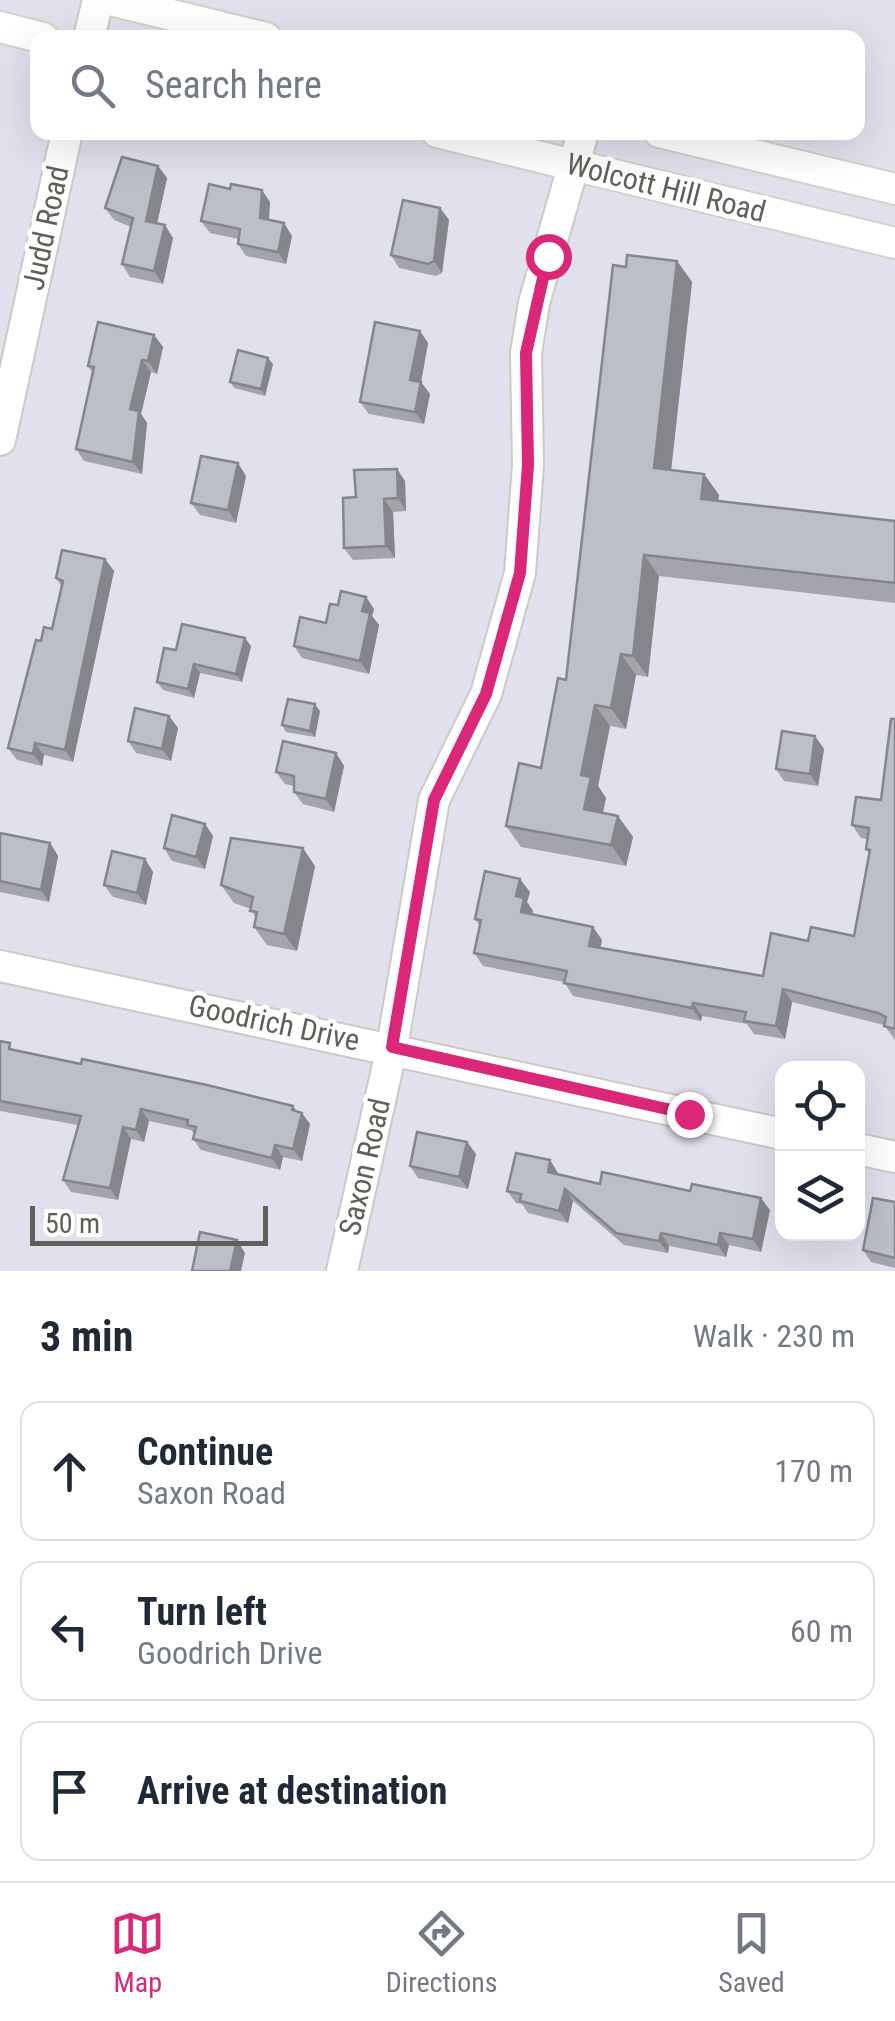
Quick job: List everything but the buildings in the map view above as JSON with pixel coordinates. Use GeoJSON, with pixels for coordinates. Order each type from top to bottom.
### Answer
{"type":"FeatureCollection","features":[{"type":"Feature","properties":{"kind":"street"},"geometry":{"type":"LineString","coordinates":[[92,30],[98,0]]}},
{"type":"Feature","properties":{"kind":"street"},"geometry":{"type":"LineString","coordinates":[[110,0],[233,30]]}},
{"type":"Feature","properties":{"kind":"street"},"geometry":{"type":"LineString","coordinates":[[0,27],[30,34]]}},
{"type":"Feature","properties":{"kind":"street","name":"Judd Road"},"geometry":{"type":"LineString","coordinates":[[0,440],[64,140]]}},
{"type":"Feature","properties":{"kind":"street","name":"Wolcott Hill Road"},"geometry":{"type":"LineString","coordinates":[[469,140],[895,243]]}},
{"type":"Feature","properties":{"kind":"street","name":"Saxon Road"},"geometry":{"type":"LineString","coordinates":[[342,1271],[392,1047],[434,800],[486,694],[520,573],[528,465],[526,353],[534,304],[581,140]]}},
{"type":"Feature","properties":{"kind":"street","name":"Wolcott Hill Road"},"geometry":{"type":"LineString","coordinates":[[692,140],[895,189]]}},
{"type":"Feature","properties":{"kind":"street","name":"Goodrich Drive"},"geometry":{"type":"LineString","coordinates":[[0,966],[392,1047],[775,1132]]}},
{"type":"Feature","properties":{"kind":"street"},"geometry":{"type":"LineString","coordinates":[[865,1151],[895,1157]]}},
{"type":"Feature","properties":{"kind":"route"},"geometry":{"type":"LineString","coordinates":[[548,256],[534,304],[526,353],[528,465],[520,573],[486,694],[434,800],[392,1047],[689,1114]]}}]}
